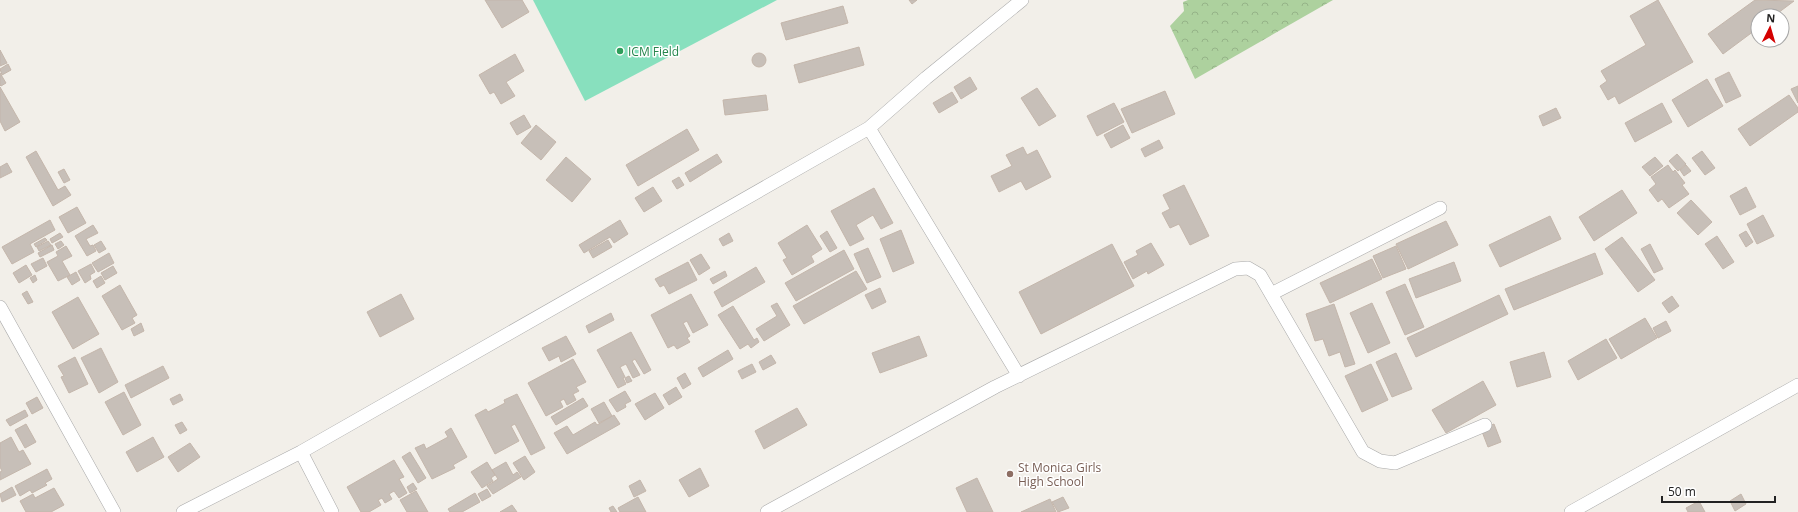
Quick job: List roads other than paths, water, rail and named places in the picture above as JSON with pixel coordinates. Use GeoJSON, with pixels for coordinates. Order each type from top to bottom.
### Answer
{"type":"FeatureCollection","features":[{"type":"Feature","properties":{"kind":"street"},"geometry":{"type":"LineString","coordinates":[[183,512],[301,452],[870,128],[926,78],[1022,0]]}},
{"type":"Feature","properties":{"kind":"street"},"geometry":{"type":"LineString","coordinates":[[870,128],[1019,376]]}},
{"type":"Feature","properties":{"kind":"street"},"geometry":{"type":"LineString","coordinates":[[1271,294],[1440,208]]}},
{"type":"Feature","properties":{"kind":"street"},"geometry":{"type":"LineString","coordinates":[[767,512],[995,387],[1235,269],[1248,268],[1260,275],[1363,452],[1380,461],[1395,463],[1485,425]]}},
{"type":"Feature","properties":{"kind":"street"},"geometry":{"type":"LineString","coordinates":[[0,307],[114,512]]}},
{"type":"Feature","properties":{"kind":"street"},"geometry":{"type":"LineString","coordinates":[[1571,512],[1798,385]]}},
{"type":"Feature","properties":{"kind":"street"},"geometry":{"type":"LineString","coordinates":[[301,452],[332,512]]}},
{"type":"Feature","properties":{"kind":"place","name":"ICM Field"},"geometry":{"type":"Point","coordinates":[620,51]}},
{"type":"Feature","properties":{"kind":"place","name":"St Monica Girls High School"},"geometry":{"type":"Point","coordinates":[1010,474]}}]}
